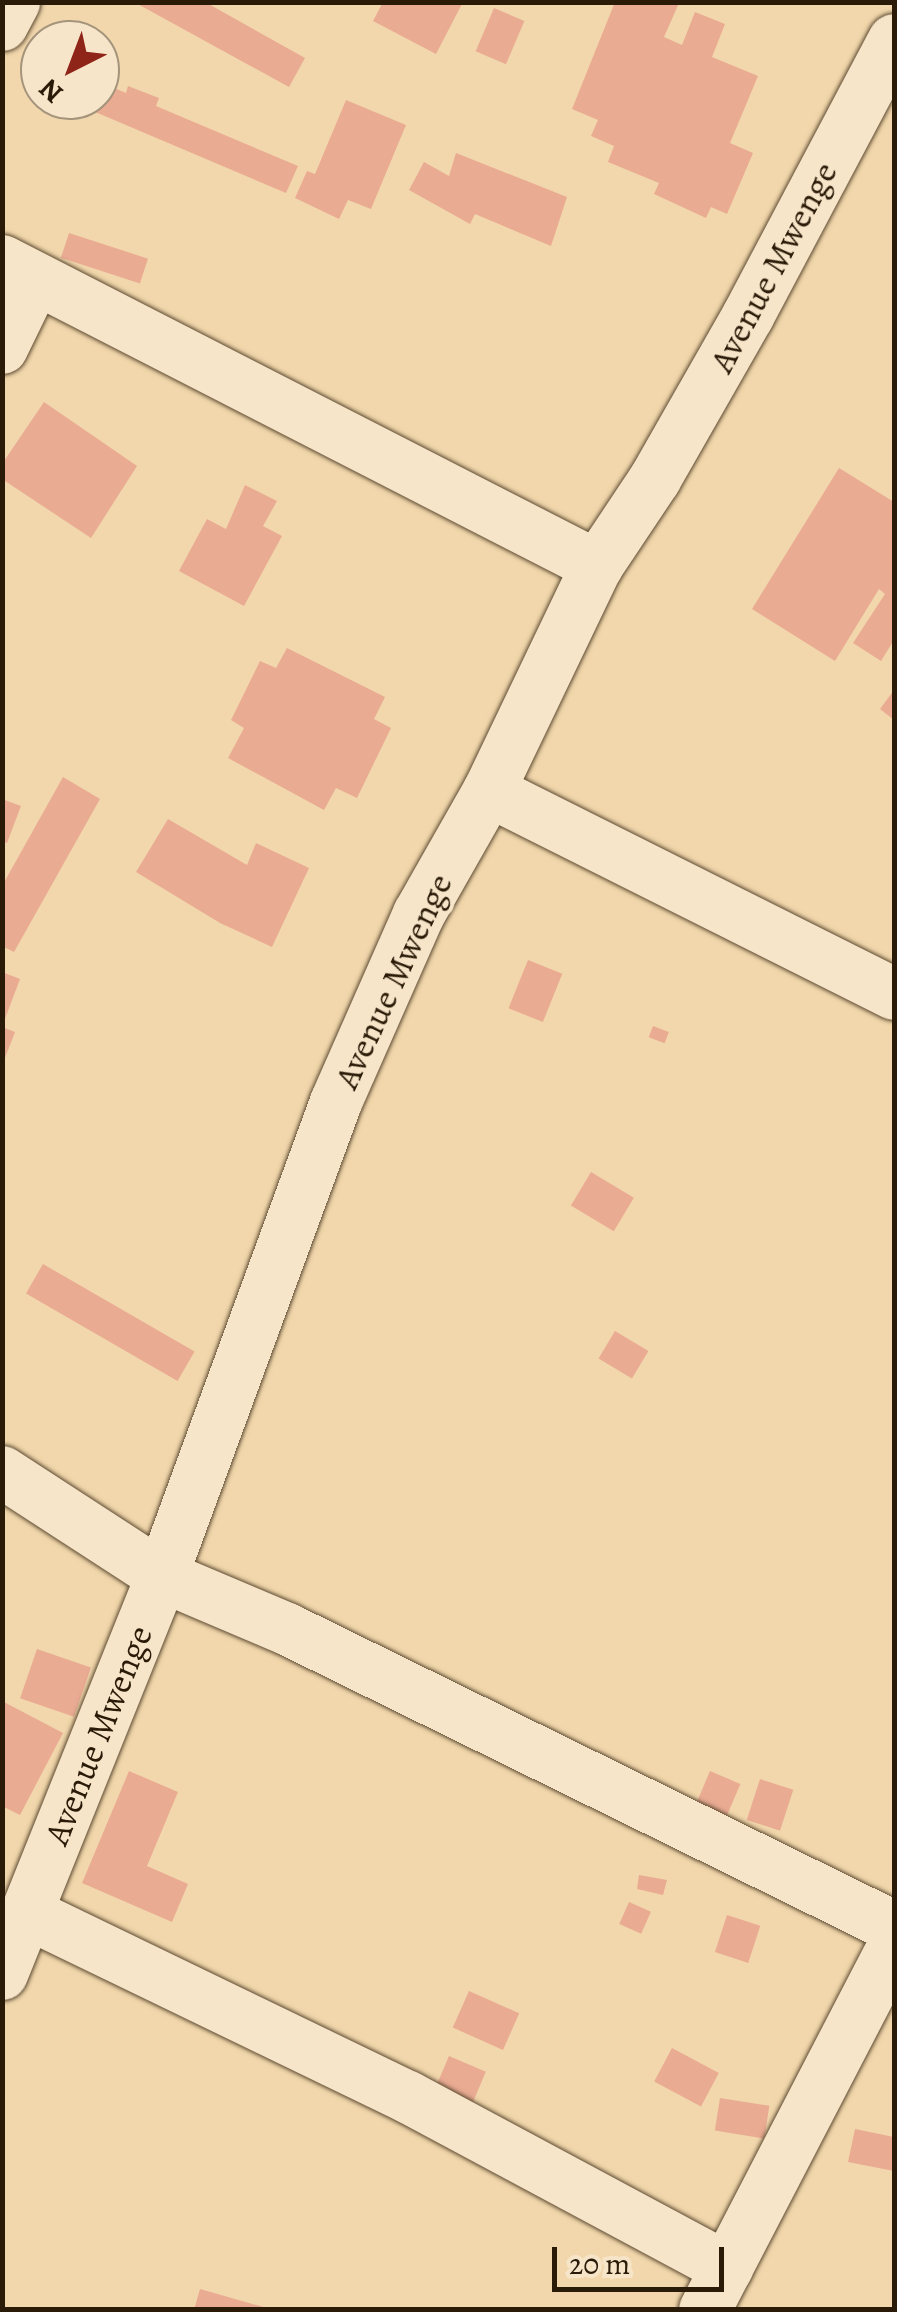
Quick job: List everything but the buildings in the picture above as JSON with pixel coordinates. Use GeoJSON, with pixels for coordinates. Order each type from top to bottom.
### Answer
{"type":"FeatureCollection","features":[{"type":"Feature","properties":{"kind":"street"},"geometry":{"type":"LineString","coordinates":[[2,25],[14,2]]}},
{"type":"Feature","properties":{"kind":"street","name":"Avenue Mwenge"},"geometry":{"type":"LineString","coordinates":[[2,1974],[162,1576],[336,1102],[419,914],[488,791],[597,566],[655,479],[748,316],[894,40]]}},
{"type":"Feature","properties":{"kind":"street"},"geometry":{"type":"LineString","coordinates":[[2,348],[19,270],[597,566]]}},
{"type":"Feature","properties":{"kind":"street"},"geometry":{"type":"LineString","coordinates":[[488,791],[894,994]]}},
{"type":"Feature","properties":{"kind":"street"},"geometry":{"type":"LineString","coordinates":[[2,1472],[162,1576],[286,1629],[894,1927]]}},
{"type":"Feature","properties":{"kind":"street"},"geometry":{"type":"LineString","coordinates":[[27,1913],[408,2098],[716,2289],[894,1945]]}}]}
